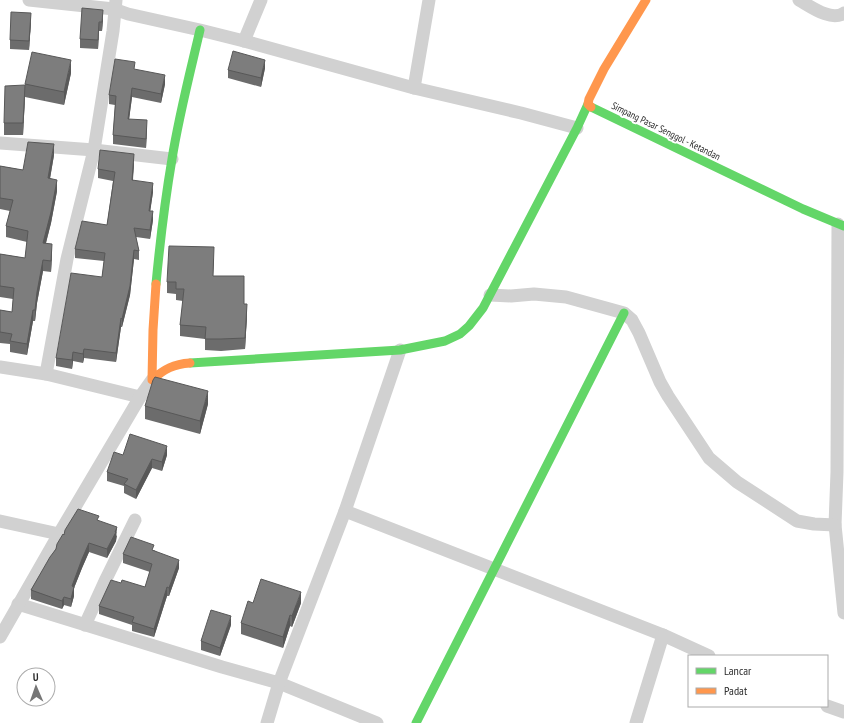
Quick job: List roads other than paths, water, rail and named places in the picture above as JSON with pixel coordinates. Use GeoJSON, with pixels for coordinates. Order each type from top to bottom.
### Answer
{"type":"FeatureCollection","features":[{"type":"Feature","properties":{"kind":"street"},"geometry":{"type":"LineString","coordinates":[[29,0],[115,5],[150,19],[244,41],[414,88],[521,113],[577,128]]}},
{"type":"Feature","properties":{"kind":"street"},"geometry":{"type":"LineString","coordinates":[[244,41],[261,0]]}},
{"type":"Feature","properties":{"kind":"street"},"geometry":{"type":"LineString","coordinates":[[414,88],[429,0]]}},
{"type":"Feature","properties":{"kind":"street"},"geometry":{"type":"LineString","coordinates":[[0,637],[140,397],[152,380],[160,372],[180,364],[400,350],[445,341],[460,334],[483,308],[577,128],[604,69],[646,0]]}},
{"type":"Feature","properties":{"kind":"street"},"geometry":{"type":"LineString","coordinates":[[798,0],[822,13],[831,16],[841,15],[844,13]]}},
{"type":"Feature","properties":{"kind":"street"},"geometry":{"type":"LineString","coordinates":[[46,374],[67,259],[94,150],[113,31],[115,5]]}},
{"type":"Feature","properties":{"kind":"street"},"geometry":{"type":"LineString","coordinates":[[152,380],[153,330],[159,252],[172,159],[186,88],[200,30]]}},
{"type":"Feature","properties":{"kind":"street","name":"Simpang Pasar Senggol - Ketandan"},"geometry":{"type":"LineString","coordinates":[[588,104],[590,107],[600,112],[796,206],[841,225]]}},
{"type":"Feature","properties":{"kind":"street"},"geometry":{"type":"LineString","coordinates":[[0,143],[94,150],[172,159]]}},
{"type":"Feature","properties":{"kind":"street"},"geometry":{"type":"LineString","coordinates":[[841,225],[835,525],[840,541],[844,612]]}},
{"type":"Feature","properties":{"kind":"street"},"geometry":{"type":"LineString","coordinates":[[490,295],[511,296],[534,294],[566,297],[624,313],[632,320],[639,333],[660,382],[668,396],[709,458],[737,482],[797,521],[814,524],[835,525]]}},
{"type":"Feature","properties":{"kind":"street"},"geometry":{"type":"LineString","coordinates":[[416,723],[624,313]]}},
{"type":"Feature","properties":{"kind":"street"},"geometry":{"type":"LineString","coordinates":[[267,723],[279,682],[345,511],[400,350]]}},
{"type":"Feature","properties":{"kind":"street"},"geometry":{"type":"LineString","coordinates":[[0,367],[46,374],[140,397]]}},
{"type":"Feature","properties":{"kind":"street"},"geometry":{"type":"LineString","coordinates":[[345,511],[662,635],[707,655]]}},
{"type":"Feature","properties":{"kind":"street"},"geometry":{"type":"LineString","coordinates":[[85,625],[135,520]]}},
{"type":"Feature","properties":{"kind":"street"},"geometry":{"type":"LineString","coordinates":[[0,521],[59,534]]}},
{"type":"Feature","properties":{"kind":"street"},"geometry":{"type":"LineString","coordinates":[[18,604],[222,667],[279,682],[377,723]]}},
{"type":"Feature","properties":{"kind":"street"},"geometry":{"type":"LineString","coordinates":[[636,723],[662,635]]}},
{"type":"Feature","properties":{"kind":"street"},"geometry":{"type":"LineString","coordinates":[[828,706],[844,712]]}}]}
